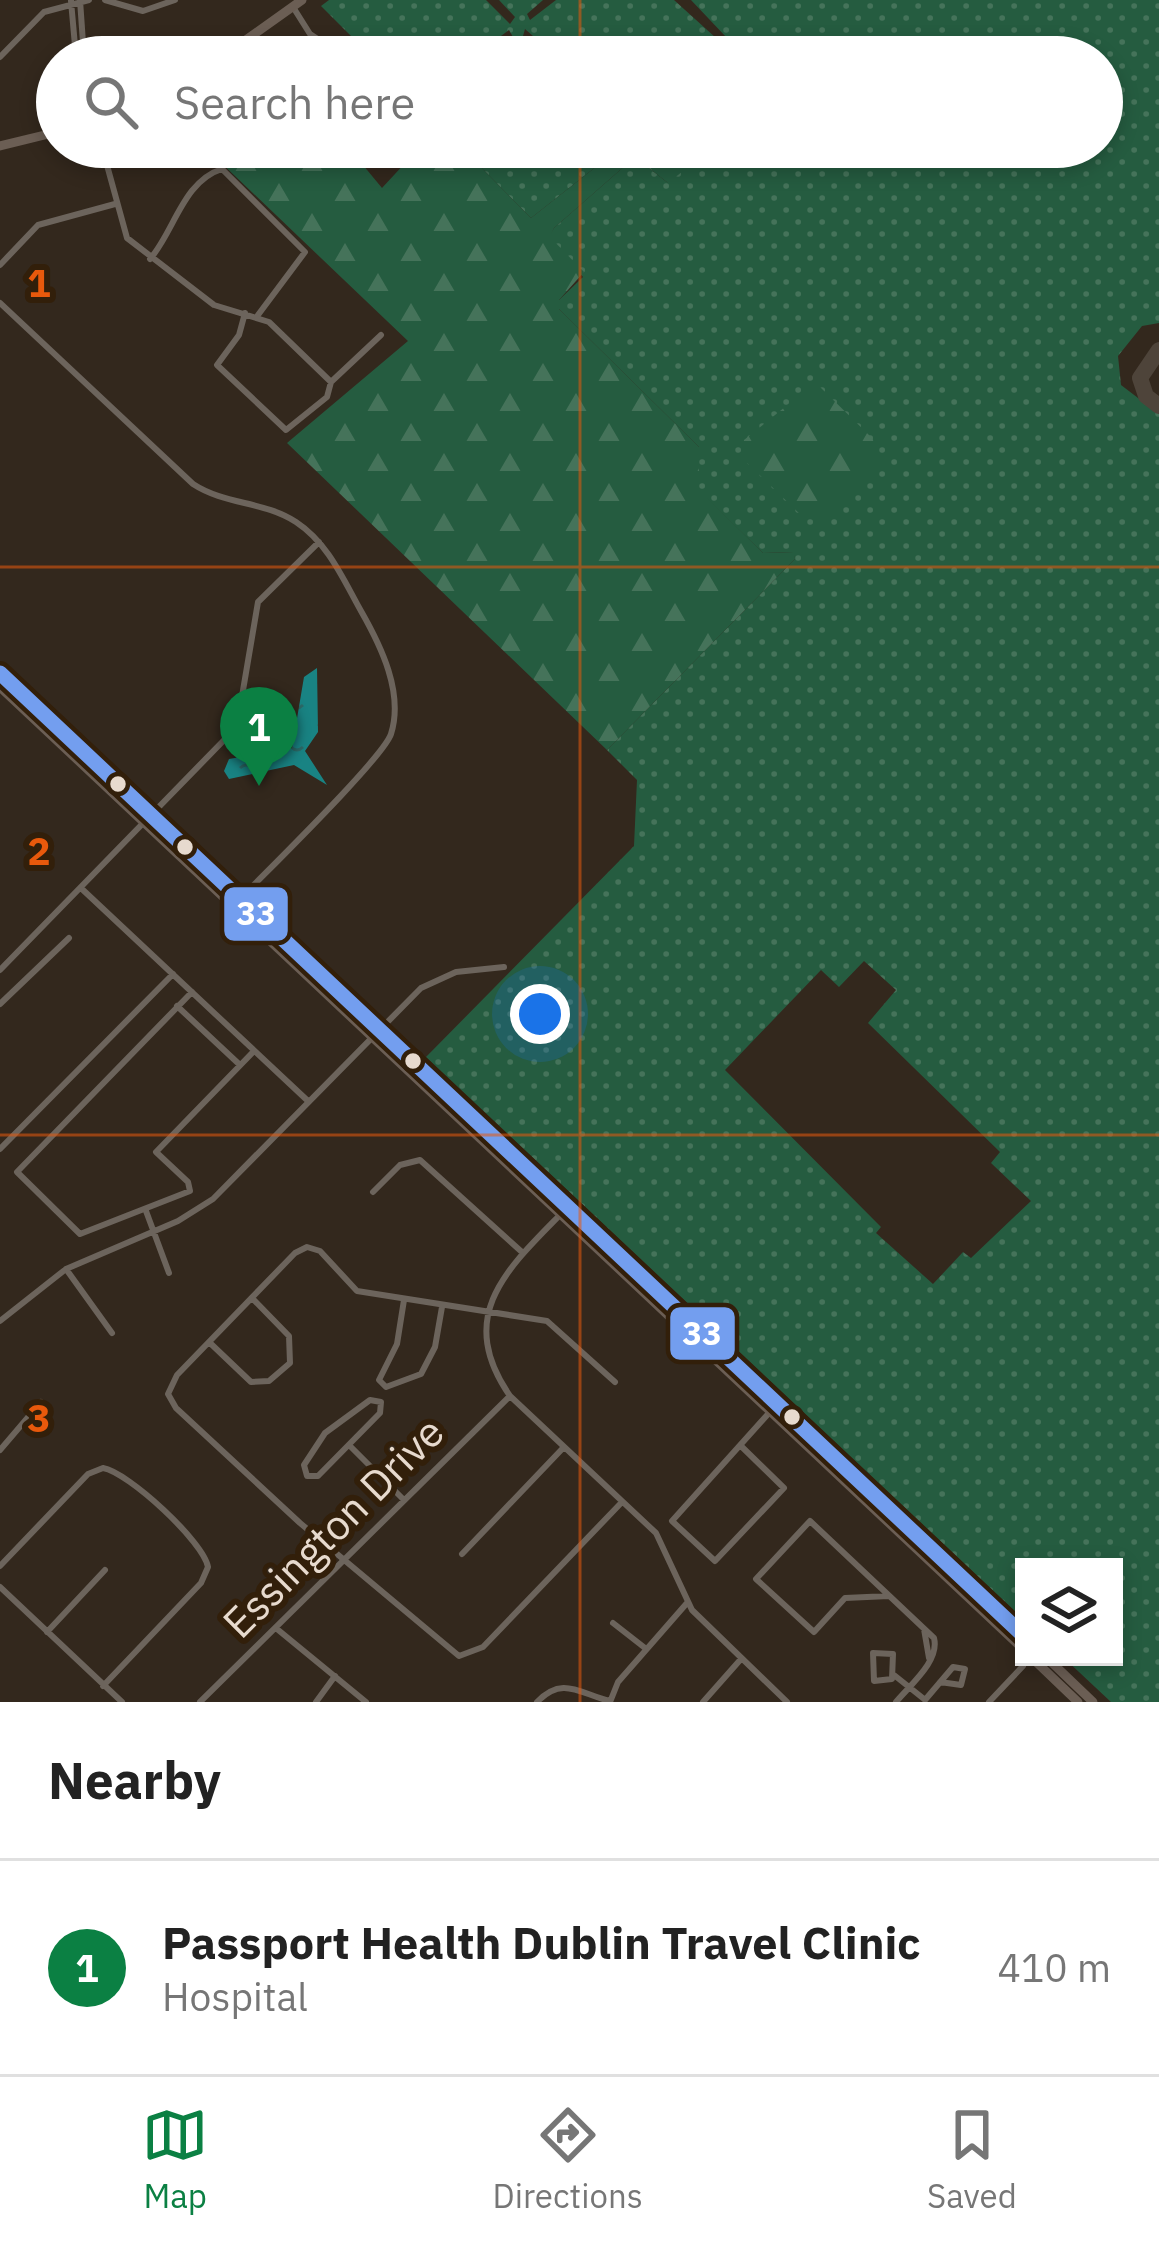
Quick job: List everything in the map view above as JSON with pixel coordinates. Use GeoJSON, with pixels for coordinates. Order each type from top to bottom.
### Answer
{"type":"FeatureCollection","features":[{"type":"Feature","properties":{"kind":"main road"},"geometry":{"type":"LineString","coordinates":[[250,36],[294,2]]}},
{"type":"Feature","properties":{"kind":"main road"},"geometry":{"type":"LineString","coordinates":[[0,146],[36,137]]}},
{"type":"Feature","properties":{"kind":"main road"},"geometry":{"type":"LineString","coordinates":[[0,673],[376,1033],[1015,1628]]}},
{"type":"Feature","properties":{"kind":"main road"},"geometry":{"type":"LineString","coordinates":[[0,687],[241,898],[376,1033]]}},
{"type":"Feature","properties":{"kind":"main road"},"geometry":{"type":"LineString","coordinates":[[775,1407],[1015,1641]]}},
{"type":"Feature","properties":{"kind":"main road"},"geometry":{"type":"LineString","coordinates":[[1033,1666],[1078,1702]]}},
{"type":"Feature","properties":{"kind":"main road"},"geometry":{"type":"LineString","coordinates":[[1056,1666],[1094,1702]]}},
{"type":"Feature","properties":{"kind":"street"},"geometry":{"type":"LineString","coordinates":[[0,57],[44,12],[89,0]]}},
{"type":"Feature","properties":{"kind":"street"},"geometry":{"type":"LineString","coordinates":[[105,0],[143,11],[175,0]]}},
{"type":"Feature","properties":{"kind":"street"},"geometry":{"type":"LineString","coordinates":[[76,1],[78,36]]}},
{"type":"Feature","properties":{"kind":"street"},"geometry":{"type":"LineString","coordinates":[[294,2],[313,36]]}},
{"type":"Feature","properties":{"kind":"street"},"geometry":{"type":"LineString","coordinates":[[107,168],[124,235],[214,305],[258,315],[331,382]]}},
{"type":"Feature","properties":{"kind":"street"},"geometry":{"type":"LineString","coordinates":[[150,259],[165,242],[181,206],[222,169],[294,238],[304,257],[258,315]]}},
{"type":"Feature","properties":{"kind":"street"},"geometry":{"type":"LineString","coordinates":[[0,265],[38,225],[115,204]]}},
{"type":"Feature","properties":{"kind":"street"},"geometry":{"type":"LineString","coordinates":[[0,303],[184,478],[218,498],[283,514],[319,542],[384,656],[392,694],[391,734],[241,898]]}},
{"type":"Feature","properties":{"kind":"street"},"geometry":{"type":"LineString","coordinates":[[245,313],[239,335],[218,361],[218,369],[282,429],[294,427],[327,398],[331,382],[381,335]]}},
{"type":"Feature","properties":{"kind":"street"},"geometry":{"type":"LineString","coordinates":[[0,970],[83,890],[230,733],[258,602],[319,542]]}},
{"type":"Feature","properties":{"kind":"street"},"geometry":{"type":"LineString","coordinates":[[83,890],[309,1102]]}},
{"type":"Feature","properties":{"kind":"street"},"geometry":{"type":"LineString","coordinates":[[0,1004],[69,938]]}},
{"type":"Feature","properties":{"kind":"street"},"geometry":{"type":"LineString","coordinates":[[0,1321],[66,1269],[153,1233],[213,1199],[376,1033],[435,980],[466,970],[504,967]]}},
{"type":"Feature","properties":{"kind":"street"},"geometry":{"type":"LineString","coordinates":[[0,1149],[173,974]]}},
{"type":"Feature","properties":{"kind":"street"},"geometry":{"type":"LineString","coordinates":[[189,989],[16,1172],[83,1235],[190,1191],[188,1182],[156,1152],[254,1051]]}},
{"type":"Feature","properties":{"kind":"street"},"geometry":{"type":"LineString","coordinates":[[177,1006],[241,1065]]}},
{"type":"Feature","properties":{"kind":"street"},"geometry":{"type":"LineString","coordinates":[[374,1192],[400,1166],[420,1160],[523,1252]]}},
{"type":"Feature","properties":{"kind":"street"},"geometry":{"type":"LineString","coordinates":[[565,1210],[502,1277],[488,1314],[490,1358],[510,1396],[668,1550],[686,1603],[787,1702]]}},
{"type":"Feature","properties":{"kind":"street"},"geometry":{"type":"LineString","coordinates":[[146,1211],[169,1273]]}},
{"type":"Feature","properties":{"kind":"street"},"geometry":{"type":"LineString","coordinates":[[615,1382],[550,1322],[355,1290],[320,1251],[307,1247],[173,1379],[168,1394],[229,1457],[445,1648],[466,1656],[483,1647],[622,1502]]}},
{"type":"Feature","properties":{"kind":"street"},"geometry":{"type":"LineString","coordinates":[[66,1269],[112,1333]]}},
{"type":"Feature","properties":{"kind":"street"},"geometry":{"type":"LineString","coordinates":[[209,1342],[251,1382],[269,1381],[290,1363],[289,1336],[251,1298]]}},
{"type":"Feature","properties":{"kind":"street"},"geometry":{"type":"LineString","coordinates":[[404,1300],[397,1343],[380,1376],[383,1386],[421,1374],[435,1347],[442,1307]]}},
{"type":"Feature","properties":{"kind":"street","name":"Essington Drive"},"geometry":{"type":"LineString","coordinates":[[200,1702],[510,1396]]}},
{"type":"Feature","properties":{"kind":"street"},"geometry":{"type":"LineString","coordinates":[[370,1400],[379,1401],[380,1413],[348,1445],[318,1476],[305,1475],[304,1466],[325,1433],[344,1415],[370,1400]]}},
{"type":"Feature","properties":{"kind":"street"},"geometry":{"type":"LineString","coordinates":[[0,1450],[41,1402]]}},
{"type":"Feature","properties":{"kind":"street"},"geometry":{"type":"LineString","coordinates":[[742,1448],[784,1488],[716,1561],[672,1521],[775,1407]]}},
{"type":"Feature","properties":{"kind":"street"},"geometry":{"type":"LineString","coordinates":[[348,1445],[403,1498]]}},
{"type":"Feature","properties":{"kind":"street"},"geometry":{"type":"LineString","coordinates":[[462,1554],[564,1447]]}},
{"type":"Feature","properties":{"kind":"street"},"geometry":{"type":"LineString","coordinates":[[0,1567],[88,1474],[103,1468],[123,1475],[203,1552],[208,1567],[197,1587],[103,1686]]}},
{"type":"Feature","properties":{"kind":"street"},"geometry":{"type":"LineString","coordinates":[[889,1595],[845,1598],[814,1632],[756,1579],[810,1521],[889,1595],[937,1642],[929,1661],[896,1702]]}},
{"type":"Feature","properties":{"kind":"street"},"geometry":{"type":"LineString","coordinates":[[47,1632],[105,1570]]}},
{"type":"Feature","properties":{"kind":"street"},"geometry":{"type":"LineString","coordinates":[[0,1587],[122,1702]]}},
{"type":"Feature","properties":{"kind":"street"},"geometry":{"type":"LineString","coordinates":[[537,1702],[555,1688],[568,1686],[610,1701],[645,1648],[686,1603]]}},
{"type":"Feature","properties":{"kind":"street"},"geometry":{"type":"LineString","coordinates":[[613,1623],[645,1648]]}},
{"type":"Feature","properties":{"kind":"street"},"geometry":{"type":"LineString","coordinates":[[276,1628],[366,1702]]}},
{"type":"Feature","properties":{"kind":"street"},"geometry":{"type":"LineString","coordinates":[[873,1653],[893,1654],[894,1675],[874,1681],[873,1653]]}},
{"type":"Feature","properties":{"kind":"street"},"geometry":{"type":"LineString","coordinates":[[703,1702],[741,1658]]}},
{"type":"Feature","properties":{"kind":"street"},"geometry":{"type":"LineString","coordinates":[[989,1702],[1022,1666]]}},
{"type":"Feature","properties":{"kind":"street"},"geometry":{"type":"LineString","coordinates":[[894,1675],[926,1701],[940,1682]]}},
{"type":"Feature","properties":{"kind":"street"},"geometry":{"type":"LineString","coordinates":[[316,1702],[335,1676]]}},
{"type":"Feature","properties":{"kind":"green space"},"geometry":{"type":"Polygon","coordinates":[[[329,0],[486,0],[510,24],[515,17],[499,0],[543,0],[527,14],[530,20],[556,0],[674,0],[714,36],[533,36],[525,29],[523,36],[512,36],[509,30],[501,36],[351,36],[321,6],[329,0]]]}},
{"type":"Feature","properties":{"kind":"green space"},"geometry":{"type":"Polygon","coordinates":[[[691,0],[1159,0],[1159,323],[1142,326],[1118,356],[1121,385],[1159,414],[1159,1702],[1111,1702],[1073,1666],[1123,1666],[1123,1558],[1015,1558],[1015,1612],[426,1057],[634,846],[637,780],[607,750],[795,559],[793,552],[763,553],[698,490],[699,447],[559,309],[559,300],[583,277],[549,237],[554,228],[622,168],[649,168],[668,183],[661,168],[1123,168],[1123,36],[725,36],[691,0]],[[864,961],[839,987],[821,970],[725,1070],[881,1227],[876,1233],[933,1284],[963,1252],[971,1258],[1031,1201],[991,1163],[1000,1152],[868,1023],[896,990],[864,961]]]}},
{"type":"Feature","properties":{"kind":"green space"},"geometry":{"type":"Polygon","coordinates":[[[227,168],[365,168],[382,188],[401,168],[482,168],[531,218],[594,168],[622,168],[554,228],[550,237],[584,272],[559,300],[559,309],[699,447],[699,490],[763,553],[794,552],[795,559],[607,750],[287,443],[408,341],[227,168]]]}},
{"type":"Feature","properties":{"kind":"green space"},"geometry":{"type":"Polygon","coordinates":[[[482,168],[594,168],[531,218],[482,168]]]}},
{"type":"Feature","properties":{"kind":"green space"},"geometry":{"type":"Polygon","coordinates":[[[649,168],[683,171],[668,183],[649,168]]]}},
{"type":"Feature","properties":{"kind":"green space"},"geometry":{"type":"Polygon","coordinates":[[[811,386],[820,387],[872,438],[882,461],[835,516],[805,519],[742,458],[744,440],[811,386]]]}},
{"type":"Feature","properties":{"kind":"water"},"geometry":{"type":"Polygon","coordinates":[[[317,668],[318,732],[305,751],[327,785],[294,765],[229,779],[224,771],[229,759],[292,748],[304,677],[317,668]]]}},
{"type":"Feature","properties":{"kind":"taxiway"},"geometry":{"type":"LineString","coordinates":[[1159,350],[1140,378],[1146,396],[1159,406]]}},
{"type":"Feature","properties":{"kind":"transit line","name":"33"},"geometry":{"type":"LineString","coordinates":[[0,673],[1015,1628]]}},
{"type":"Feature","properties":{"kind":"place","name":"Passport Health Dublin Travel Clinic"},"geometry":{"type":"Point","coordinates":[259,786]}}]}
